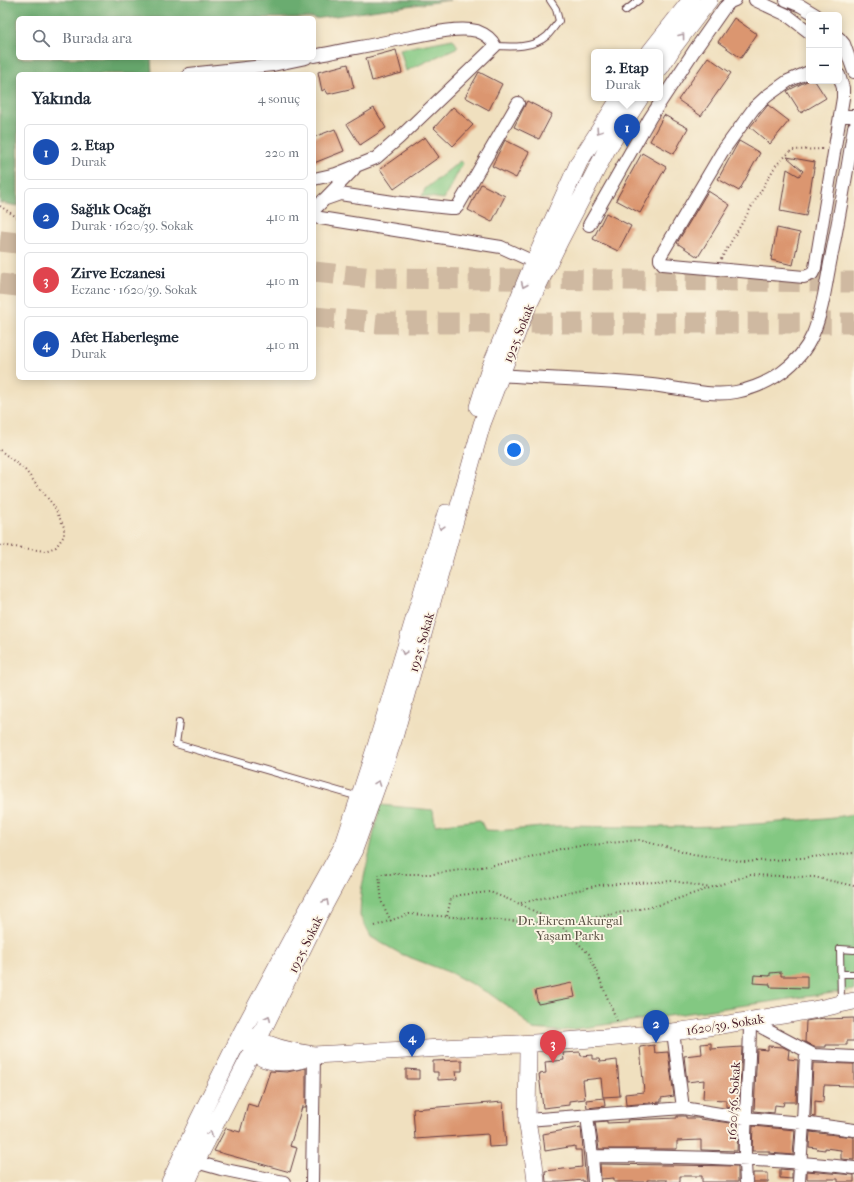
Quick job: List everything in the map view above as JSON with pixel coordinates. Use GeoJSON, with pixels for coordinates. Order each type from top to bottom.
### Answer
{"type":"FeatureCollection","features":[{"type":"Feature","properties":{"kind":"main road"},"geometry":{"type":"LineString","coordinates":[[653,49],[704,1]]}},
{"type":"Feature","properties":{"kind":"main road"},"geometry":{"type":"LineString","coordinates":[[663,63],[704,1]]}},
{"type":"Feature","properties":{"kind":"main road","name":"1925. Sokak"},"geometry":{"type":"LineString","coordinates":[[170,1182],[242,1032],[344,844],[376,746],[490,368],[534,262],[579,162],[618,101]]}},
{"type":"Feature","properties":{"kind":"main road","name":"1925. Sokak"},"geometry":{"type":"LineString","coordinates":[[187,1182],[318,917],[354,850],[393,741],[482,424],[525,312],[606,150],[638,101]]}},
{"type":"Feature","properties":{"kind":"main road","name":"1620/39. Sokak"},"geometry":{"type":"LineString","coordinates":[[242,1032],[255,1045],[314,1055],[523,1044],[673,1032],[750,1021],[848,1002]]}},
{"type":"Feature","properties":{"kind":"main road"},"geometry":{"type":"LineString","coordinates":[[523,1044],[528,1050],[527,1120],[536,1182]]}},
{"type":"Feature","properties":{"kind":"street"},"geometry":{"type":"LineString","coordinates":[[663,98],[724,8],[730,2],[735,0]]}},
{"type":"Feature","properties":{"kind":"street"},"geometry":{"type":"LineString","coordinates":[[755,0],[787,15],[806,30]]}},
{"type":"Feature","properties":{"kind":"street"},"geometry":{"type":"LineString","coordinates":[[786,0],[811,12]]}},
{"type":"Feature","properties":{"kind":"street"},"geometry":{"type":"LineString","coordinates":[[316,56],[434,33],[461,30],[477,31],[487,36],[493,41],[495,46],[400,138],[376,158],[336,174],[316,179]]}},
{"type":"Feature","properties":{"kind":"street"},"geometry":{"type":"LineString","coordinates":[[842,42],[854,72]]}},
{"type":"Feature","properties":{"kind":"street"},"geometry":{"type":"LineString","coordinates":[[208,72],[273,65],[297,60]]}},
{"type":"Feature","properties":{"kind":"street"},"geometry":{"type":"LineString","coordinates":[[806,73],[788,81],[767,96],[754,108],[722,152],[660,256],[660,260],[663,264],[804,277],[812,274],[815,268],[841,116],[843,98],[842,84]]}},
{"type":"Feature","properties":{"kind":"street"},"geometry":{"type":"LineString","coordinates":[[589,225],[661,101]]}},
{"type":"Feature","properties":{"kind":"street"},"geometry":{"type":"LineString","coordinates":[[323,200],[340,194],[393,202],[456,208],[518,103]]}},
{"type":"Feature","properties":{"kind":"street"},"geometry":{"type":"LineString","coordinates":[[841,116],[854,116]]}},
{"type":"Feature","properties":{"kind":"street"},"geometry":{"type":"LineString","coordinates":[[501,375],[651,385],[709,393],[736,392],[761,385],[777,376],[793,363],[804,350],[812,336],[820,316],[854,127]]}},
{"type":"Feature","properties":{"kind":"street"},"geometry":{"type":"LineString","coordinates":[[316,208],[356,167]]}},
{"type":"Feature","properties":{"kind":"street"},"geometry":{"type":"LineString","coordinates":[[316,217],[501,248],[534,262]]}},
{"type":"Feature","properties":{"kind":"street"},"geometry":{"type":"LineString","coordinates":[[750,1021],[814,1055],[854,1057]]}},
{"type":"Feature","properties":{"kind":"street","name":"1620/36. Sokak"},"geometry":{"type":"LineString","coordinates":[[746,1182],[744,1158],[750,1021]]}},
{"type":"Feature","properties":{"kind":"street"},"geometry":{"type":"LineString","coordinates":[[673,1032],[682,1108]]}},
{"type":"Feature","properties":{"kind":"street"},"geometry":{"type":"LineString","coordinates":[[799,1182],[806,1052]]}},
{"type":"Feature","properties":{"kind":"street"},"geometry":{"type":"LineString","coordinates":[[312,1182],[314,1055]]}},
{"type":"Feature","properties":{"kind":"street"},"geometry":{"type":"LineString","coordinates":[[527,1120],[682,1108],[745,1118],[803,1123],[854,1130]]}},
{"type":"Feature","properties":{"kind":"street"},"geometry":{"type":"LineString","coordinates":[[587,1116],[594,1182]]}},
{"type":"Feature","properties":{"kind":"street"},"geometry":{"type":"LineString","coordinates":[[592,1156],[744,1158],[854,1168]]}},
{"type":"Feature","properties":{"kind":"street"},"geometry":{"type":"LineString","coordinates":[[196,1162],[221,1169],[284,1182]]}},
{"type":"Feature","properties":{"kind":"lane"},"geometry":{"type":"LineString","coordinates":[[495,46],[522,46],[538,41],[547,36],[559,21],[556,9],[550,0]]}},
{"type":"Feature","properties":{"kind":"lane"},"geometry":{"type":"LineString","coordinates":[[625,11],[639,0]]}},
{"type":"Feature","properties":{"kind":"lane"},"geometry":{"type":"LineString","coordinates":[[179,722],[176,744],[359,797]]}},
{"type":"Feature","properties":{"kind":"lane"},"geometry":{"type":"LineString","coordinates":[[848,1002],[841,974],[840,950],[854,950]]}},
{"type":"Feature","properties":{"kind":"lane"},"geometry":{"type":"LineString","coordinates":[[841,974],[854,974]]}},
{"type":"Feature","properties":{"kind":"path"},"geometry":{"type":"LineString","coordinates":[[716,269],[776,165],[792,150],[835,149]]}},
{"type":"Feature","properties":{"kind":"path"},"geometry":{"type":"LineString","coordinates":[[0,206],[16,217]]}},
{"type":"Feature","properties":{"kind":"path"},"geometry":{"type":"LineString","coordinates":[[0,450],[25,470],[54,506],[64,527],[64,536],[56,547],[45,551],[0,545]]}},
{"type":"Feature","properties":{"kind":"path"},"geometry":{"type":"LineString","coordinates":[[391,921],[382,903],[379,874],[433,874],[508,863],[564,848],[638,840],[693,854],[744,862],[854,853]]}},
{"type":"Feature","properties":{"kind":"path"},"geometry":{"type":"LineString","coordinates":[[375,926],[409,914],[559,924],[656,906],[749,875],[814,877],[854,886]]}},
{"type":"Feature","properties":{"kind":"path"},"geometry":{"type":"LineString","coordinates":[[520,904],[600,885],[673,881],[712,888]]}},
{"type":"Feature","properties":{"kind":"path"},"geometry":{"type":"LineString","coordinates":[[447,916],[450,898],[460,895],[490,892],[520,904],[559,924],[589,954],[623,1036]]}},
{"type":"Feature","properties":{"kind":"green space"},"geometry":{"type":"Polygon","coordinates":[[[0,0],[450,0],[316,19],[316,16],[16,16],[16,60],[151,60],[152,72],[16,72],[16,206],[0,203],[0,0]]]}},
{"type":"Feature","properties":{"kind":"green space"},"geometry":{"type":"Polygon","coordinates":[[[453,39],[458,47],[406,71],[400,49],[453,39]]]}},
{"type":"Feature","properties":{"kind":"green space"},"geometry":{"type":"Polygon","coordinates":[[[460,161],[463,163],[444,199],[422,196],[425,189],[460,161]]]}},
{"type":"Feature","properties":{"kind":"green space","name":"Dr. Ekrem Akurgal Yaşam Parkı"},"geometry":{"type":"Polygon","coordinates":[[[380,805],[433,810],[435,825],[480,820],[485,830],[514,830],[561,826],[676,827],[762,824],[854,814],[854,990],[560,1031],[531,1029],[517,1013],[490,994],[451,973],[401,954],[371,937],[360,916],[361,891],[380,805]]]}},
{"type":"Feature","properties":{"kind":"building"},"geometry":{"type":"Polygon","coordinates":[[[734,18],[757,34],[741,58],[718,42],[734,18]]]}},
{"type":"Feature","properties":{"kind":"building"},"geometry":{"type":"Polygon","coordinates":[[[396,50],[402,73],[372,81],[366,58],[396,50]]]}},
{"type":"Feature","properties":{"kind":"building"},"geometry":{"type":"Polygon","coordinates":[[[708,57],[731,73],[701,116],[678,100],[708,57]]]}},
{"type":"Feature","properties":{"kind":"building"},"geometry":{"type":"Polygon","coordinates":[[[348,64],[354,88],[328,94],[325,89],[322,91],[318,72],[348,64]]]}},
{"type":"Feature","properties":{"kind":"building"},"geometry":{"type":"Polygon","coordinates":[[[479,72],[502,84],[489,110],[465,97],[479,72]]]}},
{"type":"Feature","properties":{"kind":"building"},"geometry":{"type":"Polygon","coordinates":[[[806,82],[806,84],[817,84],[826,98],[801,113],[787,91],[806,82]]]}},
{"type":"Feature","properties":{"kind":"building"},"geometry":{"type":"Polygon","coordinates":[[[527,101],[552,114],[539,139],[514,127],[527,101]]]}},
{"type":"Feature","properties":{"kind":"building"},"geometry":{"type":"Polygon","coordinates":[[[768,105],[789,121],[770,144],[750,127],[768,105]]]}},
{"type":"Feature","properties":{"kind":"building"},"geometry":{"type":"Polygon","coordinates":[[[453,107],[473,125],[453,146],[434,128],[453,107]]]}},
{"type":"Feature","properties":{"kind":"building"},"geometry":{"type":"Polygon","coordinates":[[[374,108],[386,128],[360,145],[347,124],[374,108]]]}},
{"type":"Feature","properties":{"kind":"building"},"geometry":{"type":"Polygon","coordinates":[[[664,115],[688,128],[674,154],[650,141],[664,115]]]}},
{"type":"Feature","properties":{"kind":"building"},"geometry":{"type":"Polygon","coordinates":[[[335,129],[344,151],[316,162],[316,136],[335,129]]]}},
{"type":"Feature","properties":{"kind":"building"},"geometry":{"type":"Polygon","coordinates":[[[425,137],[439,157],[394,189],[380,169],[425,137]]]}},
{"type":"Feature","properties":{"kind":"building"},"geometry":{"type":"Polygon","coordinates":[[[505,140],[529,152],[516,178],[492,166],[505,140]]]}},
{"type":"Feature","properties":{"kind":"building"},"geometry":{"type":"Polygon","coordinates":[[[739,141],[760,153],[739,191],[718,179],[739,141]]]}},
{"type":"Feature","properties":{"kind":"building"},"geometry":{"type":"Polygon","coordinates":[[[642,153],[666,167],[640,213],[616,200],[642,153]]]}},
{"type":"Feature","properties":{"kind":"building"},"geometry":{"type":"Polygon","coordinates":[[[787,157],[815,162],[806,216],[780,211],[787,169],[799,176],[803,171],[787,157]]]}},
{"type":"Feature","properties":{"kind":"building"},"geometry":{"type":"Polygon","coordinates":[[[481,184],[505,196],[492,222],[468,210],[481,184]]]}},
{"type":"Feature","properties":{"kind":"building"},"geometry":{"type":"Polygon","coordinates":[[[708,191],[730,205],[698,257],[677,243],[708,191]]]}},
{"type":"Feature","properties":{"kind":"building"},"geometry":{"type":"Polygon","coordinates":[[[606,213],[631,226],[618,251],[593,239],[606,213]]]}},
{"type":"Feature","properties":{"kind":"building"},"geometry":{"type":"Polygon","coordinates":[[[777,228],[800,233],[793,265],[771,260],[777,228]]]}},
{"type":"Feature","properties":{"kind":"building"},"geometry":{"type":"Polygon","coordinates":[[[781,972],[781,976],[807,976],[807,988],[770,987],[770,984],[753,983],[754,975],[770,976],[770,973],[781,972]]]}},
{"type":"Feature","properties":{"kind":"building"},"geometry":{"type":"Polygon","coordinates":[[[572,983],[575,997],[538,1004],[535,991],[572,983]]]}},
{"type":"Feature","properties":{"kind":"building"},"geometry":{"type":"Polygon","coordinates":[[[824,1018],[854,1018],[854,1041],[847,1041],[847,1045],[826,1045],[826,1047],[814,1047],[805,1042],[806,1021],[824,1018]]]}},
{"type":"Feature","properties":{"kind":"building"},"geometry":{"type":"Polygon","coordinates":[[[711,1043],[711,1049],[742,1047],[739,1109],[726,1107],[726,1100],[703,1099],[704,1080],[687,1082],[684,1056],[702,1054],[701,1044],[711,1043]]]}},
{"type":"Feature","properties":{"kind":"building"},"geometry":{"type":"Polygon","coordinates":[[[654,1045],[655,1053],[668,1052],[674,1096],[661,1098],[661,1102],[626,1105],[625,1094],[644,1092],[640,1047],[654,1045]]]}},
{"type":"Feature","properties":{"kind":"building"},"geometry":{"type":"Polygon","coordinates":[[[768,1046],[783,1047],[789,1050],[788,1059],[798,1060],[796,1102],[784,1102],[783,1106],[775,1105],[774,1113],[754,1111],[757,1049],[768,1050],[768,1046]]]}},
{"type":"Feature","properties":{"kind":"building"},"geometry":{"type":"Polygon","coordinates":[[[580,1052],[581,1056],[592,1055],[592,1059],[599,1059],[600,1062],[617,1060],[620,1096],[603,1097],[601,1078],[583,1080],[585,1099],[569,1101],[569,1105],[543,1108],[539,1074],[546,1073],[545,1062],[564,1060],[563,1053],[580,1052]]]}},
{"type":"Feature","properties":{"kind":"building"},"geometry":{"type":"Polygon","coordinates":[[[462,1060],[462,1071],[456,1071],[457,1079],[438,1080],[438,1072],[433,1072],[433,1061],[462,1060]]]}},
{"type":"Feature","properties":{"kind":"building"},"geometry":{"type":"Polygon","coordinates":[[[813,1063],[854,1064],[854,1086],[824,1085],[823,1102],[815,1101],[815,1117],[811,1116],[813,1063]]]}},
{"type":"Feature","properties":{"kind":"building"},"geometry":{"type":"Polygon","coordinates":[[[306,1068],[306,1107],[302,1107],[290,1146],[297,1148],[290,1172],[214,1151],[226,1128],[240,1132],[248,1104],[258,1107],[270,1071],[287,1072],[306,1068]]]}},
{"type":"Feature","properties":{"kind":"building"},"geometry":{"type":"Polygon","coordinates":[[[406,1069],[419,1070],[419,1079],[406,1079],[406,1069]]]}},
{"type":"Feature","properties":{"kind":"building"},"geometry":{"type":"Polygon","coordinates":[[[604,1098],[605,1106],[587,1108],[586,1100],[604,1098]]]}},
{"type":"Feature","properties":{"kind":"building"},"geometry":{"type":"Polygon","coordinates":[[[503,1102],[506,1146],[489,1147],[488,1134],[415,1139],[413,1109],[503,1102]]]}},
{"type":"Feature","properties":{"kind":"building"},"geometry":{"type":"Polygon","coordinates":[[[677,1116],[738,1124],[737,1151],[701,1150],[701,1140],[677,1141],[677,1149],[599,1149],[595,1122],[628,1122],[627,1120],[677,1118],[677,1116]]]}},
{"type":"Feature","properties":{"kind":"building"},"geometry":{"type":"Polygon","coordinates":[[[753,1126],[795,1130],[793,1155],[769,1153],[769,1151],[752,1151],[753,1126]]]}},
{"type":"Feature","properties":{"kind":"building"},"geometry":{"type":"Polygon","coordinates":[[[581,1127],[586,1182],[583,1182],[583,1180],[546,1182],[545,1171],[582,1167],[581,1150],[575,1150],[575,1146],[545,1151],[543,1134],[581,1127]]]}},
{"type":"Feature","properties":{"kind":"building"},"geometry":{"type":"Polygon","coordinates":[[[810,1132],[854,1137],[854,1160],[841,1159],[841,1150],[825,1148],[825,1150],[809,1147],[810,1132]]]}},
{"type":"Feature","properties":{"kind":"building"},"geometry":{"type":"Polygon","coordinates":[[[600,1164],[738,1166],[738,1182],[702,1182],[702,1176],[680,1176],[680,1182],[667,1182],[667,1180],[647,1180],[647,1182],[614,1182],[614,1178],[601,1179],[600,1164]]]}},
{"type":"Feature","properties":{"kind":"building"},"geometry":{"type":"Polygon","coordinates":[[[780,1169],[792,1170],[792,1179],[780,1178],[780,1169]]]}},
{"type":"Feature","properties":{"kind":"building"},"geometry":{"type":"Polygon","coordinates":[[[807,1171],[854,1175],[854,1182],[838,1182],[838,1179],[807,1179],[807,1171]]]}},
{"type":"Feature","properties":{"kind":"building"},"geometry":{"type":"Polygon","coordinates":[[[753,1173],[768,1173],[768,1182],[753,1182],[753,1173]]]}},
{"type":"Feature","properties":{"kind":"tunnel"},"geometry":{"type":"LineString","coordinates":[[0,241],[16,243]]}},
{"type":"Feature","properties":{"kind":"tunnel"},"geometry":{"type":"LineString","coordinates":[[316,272],[373,278],[854,282]]}},
{"type":"Feature","properties":{"kind":"tunnel"},"geometry":{"type":"LineString","coordinates":[[0,284],[16,286]]}},
{"type":"Feature","properties":{"kind":"tunnel"},"geometry":{"type":"LineString","coordinates":[[316,317],[379,323],[854,323]]}},
{"type":"Feature","properties":{"kind":"place","name":"2. Etap"},"geometry":{"type":"Point","coordinates":[627,147]}},
{"type":"Feature","properties":{"kind":"place","name":"Sağlık Ocağı"},"geometry":{"type":"Point","coordinates":[656,1043]}},
{"type":"Feature","properties":{"kind":"place","name":"Afet Haberleşme"},"geometry":{"type":"Point","coordinates":[412,1057]}},
{"type":"Feature","properties":{"kind":"place","name":"Zirve Eczanesi"},"geometry":{"type":"Point","coordinates":[553,1063]}}]}
